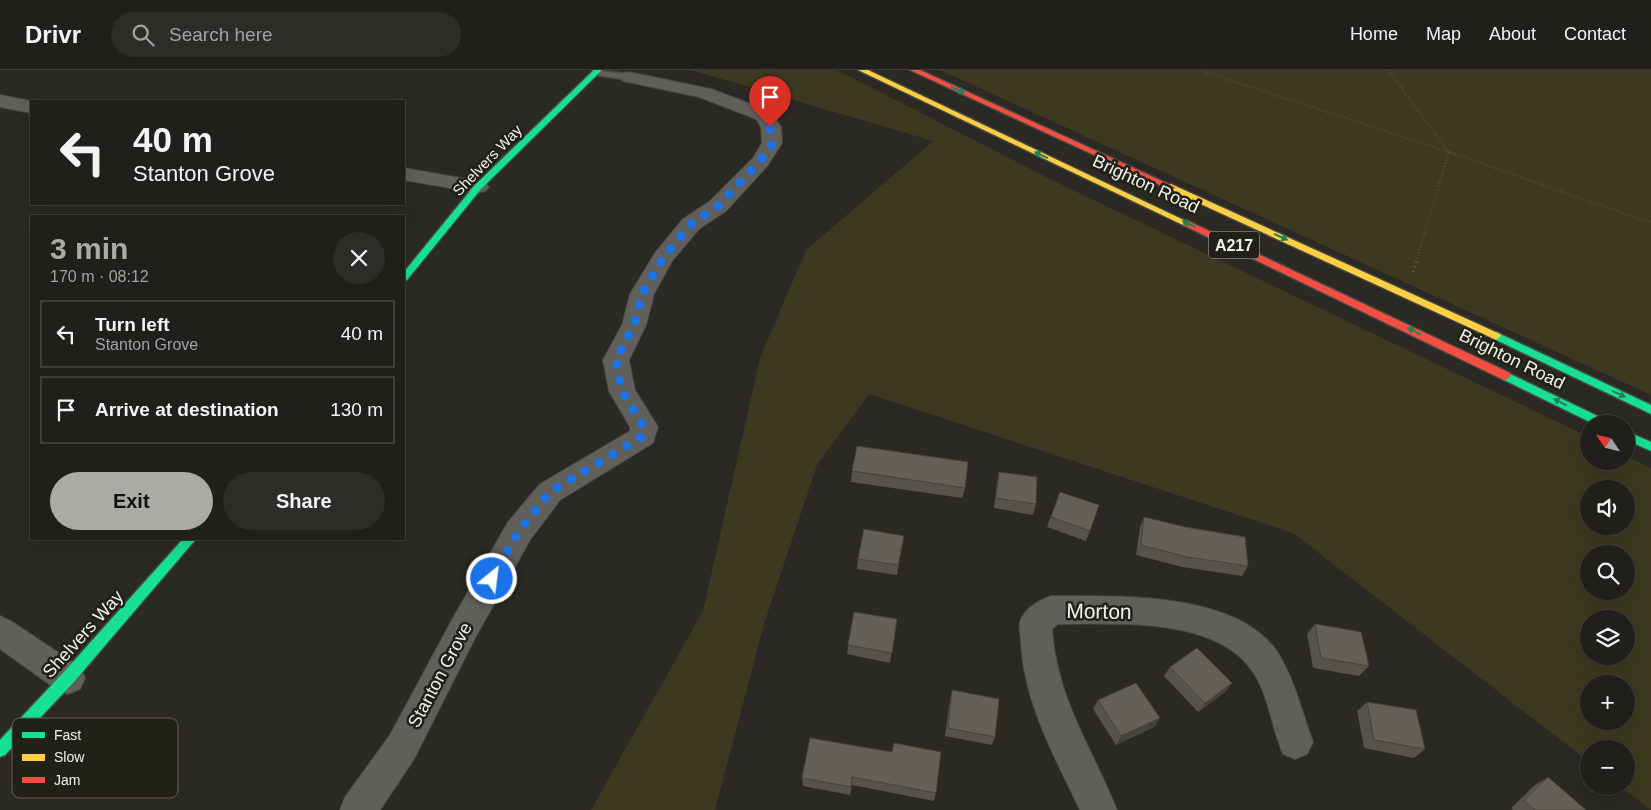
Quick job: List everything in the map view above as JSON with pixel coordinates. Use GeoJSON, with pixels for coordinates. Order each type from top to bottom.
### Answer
{"type":"FeatureCollection","features":[{"type":"Feature","properties":{"kind":"main road","name":"Brighton Road"},"geometry":{"type":"LineString","coordinates":[[862,70],[1338,294],[1586,415]]}},
{"type":"Feature","properties":{"kind":"main road","name":"Brighton Road"},"geometry":{"type":"LineString","coordinates":[[914,70],[1406,294],[1651,410]]}},
{"type":"Feature","properties":{"kind":"main road","name":"Shelvers Way"},"geometry":{"type":"LineString","coordinates":[[405,277],[478,187],[597,71]]}},
{"type":"Feature","properties":{"kind":"main road"},"geometry":{"type":"LineString","coordinates":[[1635,439],[1651,447]]}},
{"type":"Feature","properties":{"kind":"main road","name":"Shelvers Way"},"geometry":{"type":"LineString","coordinates":[[30,718],[68,678],[189,540]]}},
{"type":"Feature","properties":{"kind":"main road","name":"Shelvers Way"},"geometry":{"type":"LineString","coordinates":[[0,750],[12,737]]}},
{"type":"Feature","properties":{"kind":"street","name":"Stanton Grove"},"geometry":{"type":"LineString","coordinates":[[358,810],[402,747],[464,628],[519,531],[550,492],[643,436],[644,427],[622,391],[616,360],[634,325],[642,294],[663,258],[691,224],[718,206],[760,161],[772,144],[770,127],[763,115],[704,93],[629,77]]}},
{"type":"Feature","properties":{"kind":"street"},"geometry":{"type":"LineString","coordinates":[[0,101],[30,107]]}},
{"type":"Feature","properties":{"kind":"street"},"geometry":{"type":"LineString","coordinates":[[405,174],[478,187]]}},
{"type":"Feature","properties":{"kind":"street","name":"Morton"},"geometry":{"type":"LineString","coordinates":[[1099,810],[1053,712],[1036,646],[1036,623],[1051,610],[1164,612],[1228,630],[1252,646],[1266,664],[1295,742]]}},
{"type":"Feature","properties":{"kind":"street"},"geometry":{"type":"LineString","coordinates":[[0,631],[68,678]]}},
{"type":"Feature","properties":{"kind":"lane"},"geometry":{"type":"LineString","coordinates":[[597,71],[629,77]]}},
{"type":"Feature","properties":{"kind":"path"},"geometry":{"type":"LineString","coordinates":[[1199,70],[1449,152],[1651,223]]}},
{"type":"Feature","properties":{"kind":"path"},"geometry":{"type":"LineString","coordinates":[[1388,70],[1449,152]]}},
{"type":"Feature","properties":{"kind":"path"},"geometry":{"type":"LineString","coordinates":[[1406,294],[1449,152]]}},
{"type":"Feature","properties":{"kind":"shaded area"},"geometry":{"type":"Polygon","coordinates":[[[691,70],[837,70],[1052,180],[1580,433],[1580,470],[1635,470],[1635,460],[1651,468],[1651,810],[1631,795],[1635,795],[1635,740],[1580,740],[1580,755],[1293,533],[869,394],[817,465],[764,624],[715,810],[591,810],[703,611],[760,358],[806,250],[933,141],[691,70]]]}},
{"type":"Feature","properties":{"kind":"shaded area"},"geometry":{"type":"Polygon","coordinates":[[[940,70],[1651,70],[1651,395],[940,70]]]}},
{"type":"Feature","properties":{"kind":"building"},"geometry":{"type":"Polygon","coordinates":[[[857,446],[968,462],[965,488],[852,471],[857,446]]]}},
{"type":"Feature","properties":{"kind":"building"},"geometry":{"type":"Polygon","coordinates":[[[999,472],[1037,477],[1036,504],[996,498],[999,472]]]}},
{"type":"Feature","properties":{"kind":"building"},"geometry":{"type":"Polygon","coordinates":[[[1060,492],[1099,505],[1090,531],[1051,517],[1060,492]]]}},
{"type":"Feature","properties":{"kind":"building"},"geometry":{"type":"Polygon","coordinates":[[[1144,517],[1185,527],[1245,537],[1248,566],[1187,557],[1141,545],[1144,517]]]}},
{"type":"Feature","properties":{"kind":"building"},"geometry":{"type":"Polygon","coordinates":[[[864,529],[904,536],[898,565],[858,559],[864,529]]]}},
{"type":"Feature","properties":{"kind":"building"},"geometry":{"type":"Polygon","coordinates":[[[854,612],[897,619],[892,653],[848,645],[854,612]]]}},
{"type":"Feature","properties":{"kind":"building"},"geometry":{"type":"Polygon","coordinates":[[[1315,624],[1361,632],[1369,666],[1321,658],[1315,624]]]}},
{"type":"Feature","properties":{"kind":"building"},"geometry":{"type":"Polygon","coordinates":[[[1197,648],[1232,683],[1205,703],[1170,667],[1197,648]]]}},
{"type":"Feature","properties":{"kind":"building"},"geometry":{"type":"Polygon","coordinates":[[[1136,683],[1160,718],[1121,736],[1098,700],[1136,683]]]}},
{"type":"Feature","properties":{"kind":"building"},"geometry":{"type":"Polygon","coordinates":[[[952,690],[999,699],[995,737],[948,728],[952,690]]]}},
{"type":"Feature","properties":{"kind":"building"},"geometry":{"type":"Polygon","coordinates":[[[1367,702],[1416,710],[1425,749],[1374,740],[1367,702]]]}},
{"type":"Feature","properties":{"kind":"building"},"geometry":{"type":"Polygon","coordinates":[[[810,738],[892,752],[894,743],[941,752],[936,793],[852,777],[851,787],[802,778],[810,738]]]}},
{"type":"Feature","properties":{"kind":"building"},"geometry":{"type":"Polygon","coordinates":[[[1548,777],[1586,810],[1535,810],[1524,800],[1548,777]]]}},
{"type":"Feature","properties":{"kind":"traffic: fast"},"geometry":{"type":"LineString","coordinates":[[405,277],[478,187],[598,70]]}},
{"type":"Feature","properties":{"kind":"traffic: fast"},"geometry":{"type":"LineString","coordinates":[[1496,336],[1651,410]]}},
{"type":"Feature","properties":{"kind":"traffic: fast"},"geometry":{"type":"LineString","coordinates":[[1506,376],[1586,415]]}},
{"type":"Feature","properties":{"kind":"traffic: fast"},"geometry":{"type":"LineString","coordinates":[[1635,439],[1651,447]]}},
{"type":"Feature","properties":{"kind":"traffic: fast"},"geometry":{"type":"LineString","coordinates":[[30,718],[68,678],[189,540]]}},
{"type":"Feature","properties":{"kind":"traffic: fast"},"geometry":{"type":"LineString","coordinates":[[0,750],[12,737]]}},
{"type":"Feature","properties":{"kind":"traffic: slow"},"geometry":{"type":"LineString","coordinates":[[862,70],[1186,223]]}},
{"type":"Feature","properties":{"kind":"traffic: slow"},"geometry":{"type":"LineString","coordinates":[[1171,187],[1496,336]]}},
{"type":"Feature","properties":{"kind":"traffic: jam"},"geometry":{"type":"LineString","coordinates":[[914,70],[1171,187]]}},
{"type":"Feature","properties":{"kind":"traffic: jam"},"geometry":{"type":"LineString","coordinates":[[1186,223],[1506,376]]}},
{"type":"Feature","properties":{"kind":"route"},"geometry":{"type":"LineString","coordinates":[[492,579],[519,531],[550,492],[632,445],[643,436],[644,427],[622,391],[616,360],[634,325],[642,294],[663,258],[691,224],[718,206],[760,161],[772,144],[770,127]]}}]}
